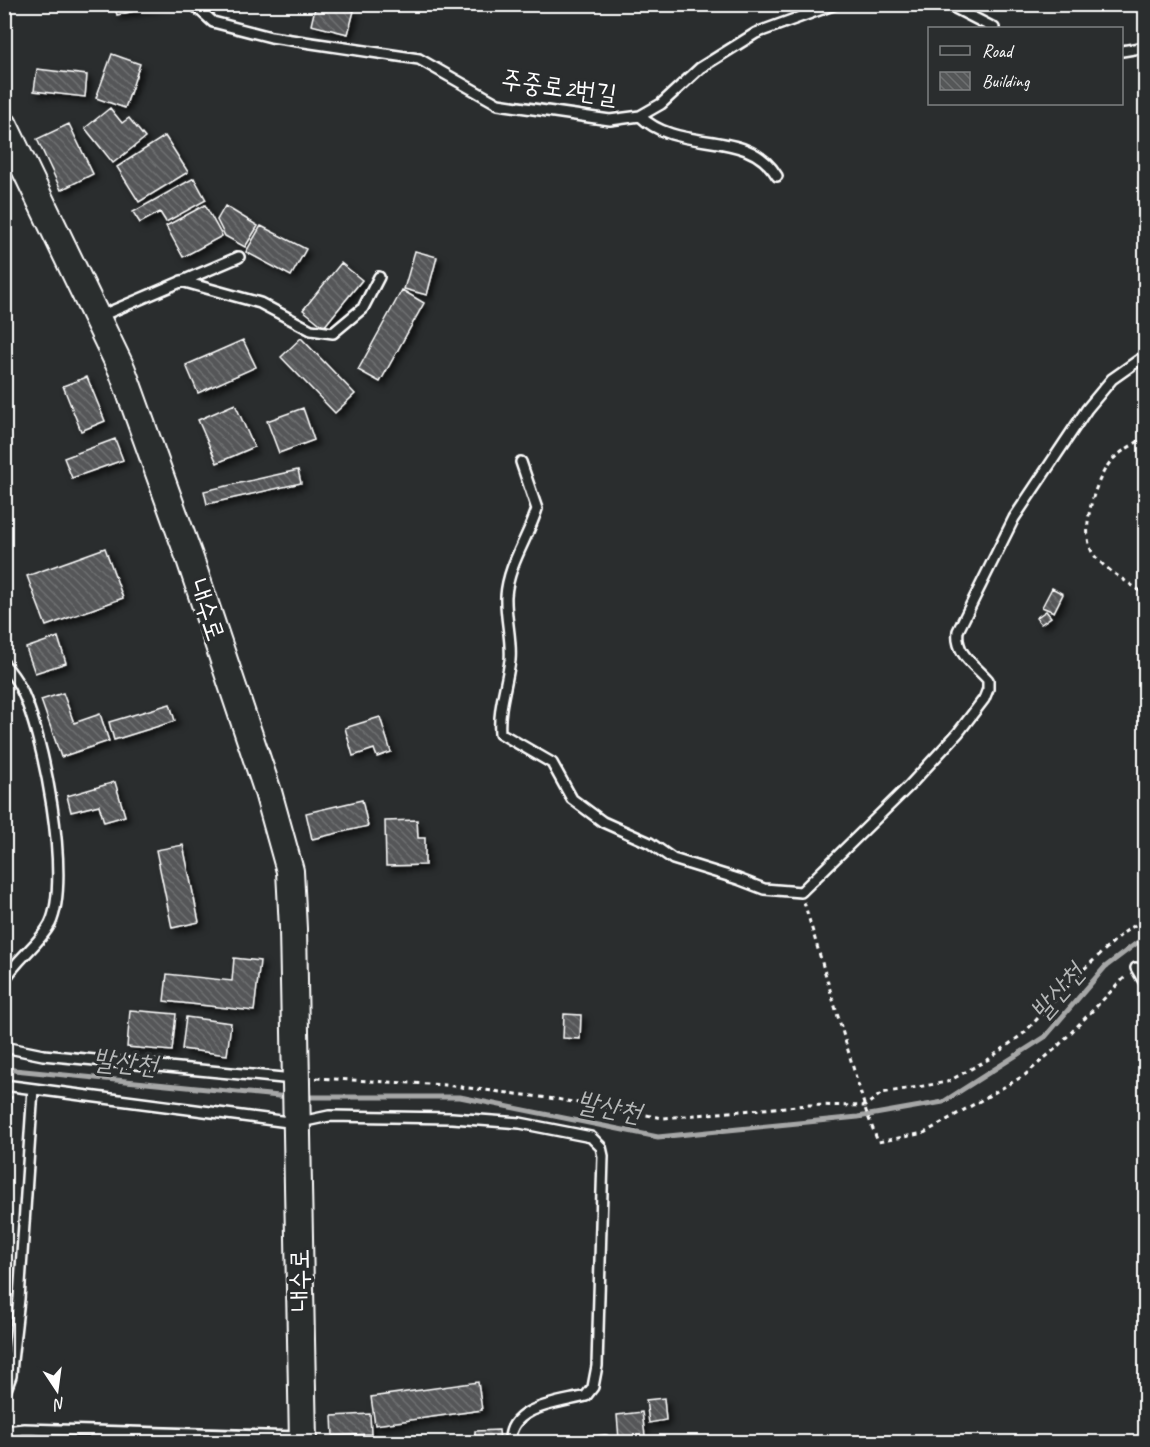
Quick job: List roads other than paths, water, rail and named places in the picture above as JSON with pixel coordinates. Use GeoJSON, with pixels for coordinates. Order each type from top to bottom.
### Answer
{"type":"FeatureCollection","features":[{"type":"Feature","properties":{"kind":"street","name":"내수로"},"geometry":{"type":"LineString","coordinates":[[4,125],[122,370],[190,559],[268,792],[290,871],[303,1440]]}},
{"type":"Feature","properties":{"kind":"lane","name":"주중로2번길"},"geometry":{"type":"LineString","coordinates":[[193,4],[213,22],[271,37],[419,59],[498,104],[610,120],[640,116],[661,104],[700,68],[756,33],[836,4]]}},
{"type":"Feature","properties":{"kind":"lane"},"geometry":{"type":"LineString","coordinates":[[947,4],[992,27]]}},
{"type":"Feature","properties":{"kind":"lane"},"geometry":{"type":"LineString","coordinates":[[1123,51],[1146,47]]}},
{"type":"Feature","properties":{"kind":"lane"},"geometry":{"type":"LineString","coordinates":[[640,116],[652,128],[669,135],[747,149],[768,161],[777,176]]}},
{"type":"Feature","properties":{"kind":"lane"},"geometry":{"type":"LineString","coordinates":[[96,317],[239,256]]}},
{"type":"Feature","properties":{"kind":"lane"},"geometry":{"type":"LineString","coordinates":[[181,281],[260,303],[311,330],[333,333],[363,308],[379,277]]}},
{"type":"Feature","properties":{"kind":"lane"},"geometry":{"type":"LineString","coordinates":[[521,462],[537,509],[512,568],[506,595],[511,653],[507,685],[499,714],[500,733],[552,763],[572,799],[603,822],[650,843],[673,859],[764,889],[801,892],[909,786],[958,733],[984,699],[988,689],[988,680],[962,654],[957,640],[958,631],[1014,518],[1080,418],[1112,379],[1146,355]]}},
{"type":"Feature","properties":{"kind":"lane"},"geometry":{"type":"LineString","coordinates":[[4,664],[20,686],[40,748],[58,868],[58,890],[51,923],[10,970],[4,981]]}},
{"type":"Feature","properties":{"kind":"lane"},"geometry":{"type":"LineString","coordinates":[[1136,968],[1146,984]]}},
{"type":"Feature","properties":{"kind":"lane"},"geometry":{"type":"LineString","coordinates":[[4,1047],[43,1055],[296,1082]]}},
{"type":"Feature","properties":{"kind":"lane"},"geometry":{"type":"LineString","coordinates":[[8,1085],[296,1120],[329,1116],[452,1118],[520,1123],[591,1137],[601,1147],[603,1156],[597,1366],[593,1386],[586,1396],[538,1407],[525,1414],[515,1424],[510,1443]]}},
{"type":"Feature","properties":{"kind":"lane"},"geometry":{"type":"LineString","coordinates":[[4,1395],[11,1376],[8,1358],[20,1299],[33,1089]]}},
{"type":"Feature","properties":{"kind":"lane","name":"내수로"},"geometry":{"type":"LineString","coordinates":[[4,1431],[24,1429],[303,1440]]}},
{"type":"Feature","properties":{"kind":"waterway","name":"발산천"},"geometry":{"type":"LineString","coordinates":[[302,1097],[460,1097],[658,1137],[858,1117],[943,1102],[1045,1037],[1105,967],[1146,936]]}},
{"type":"Feature","properties":{"kind":"waterway","name":"발산천"},"geometry":{"type":"LineString","coordinates":[[4,1069],[289,1097]]}}]}
